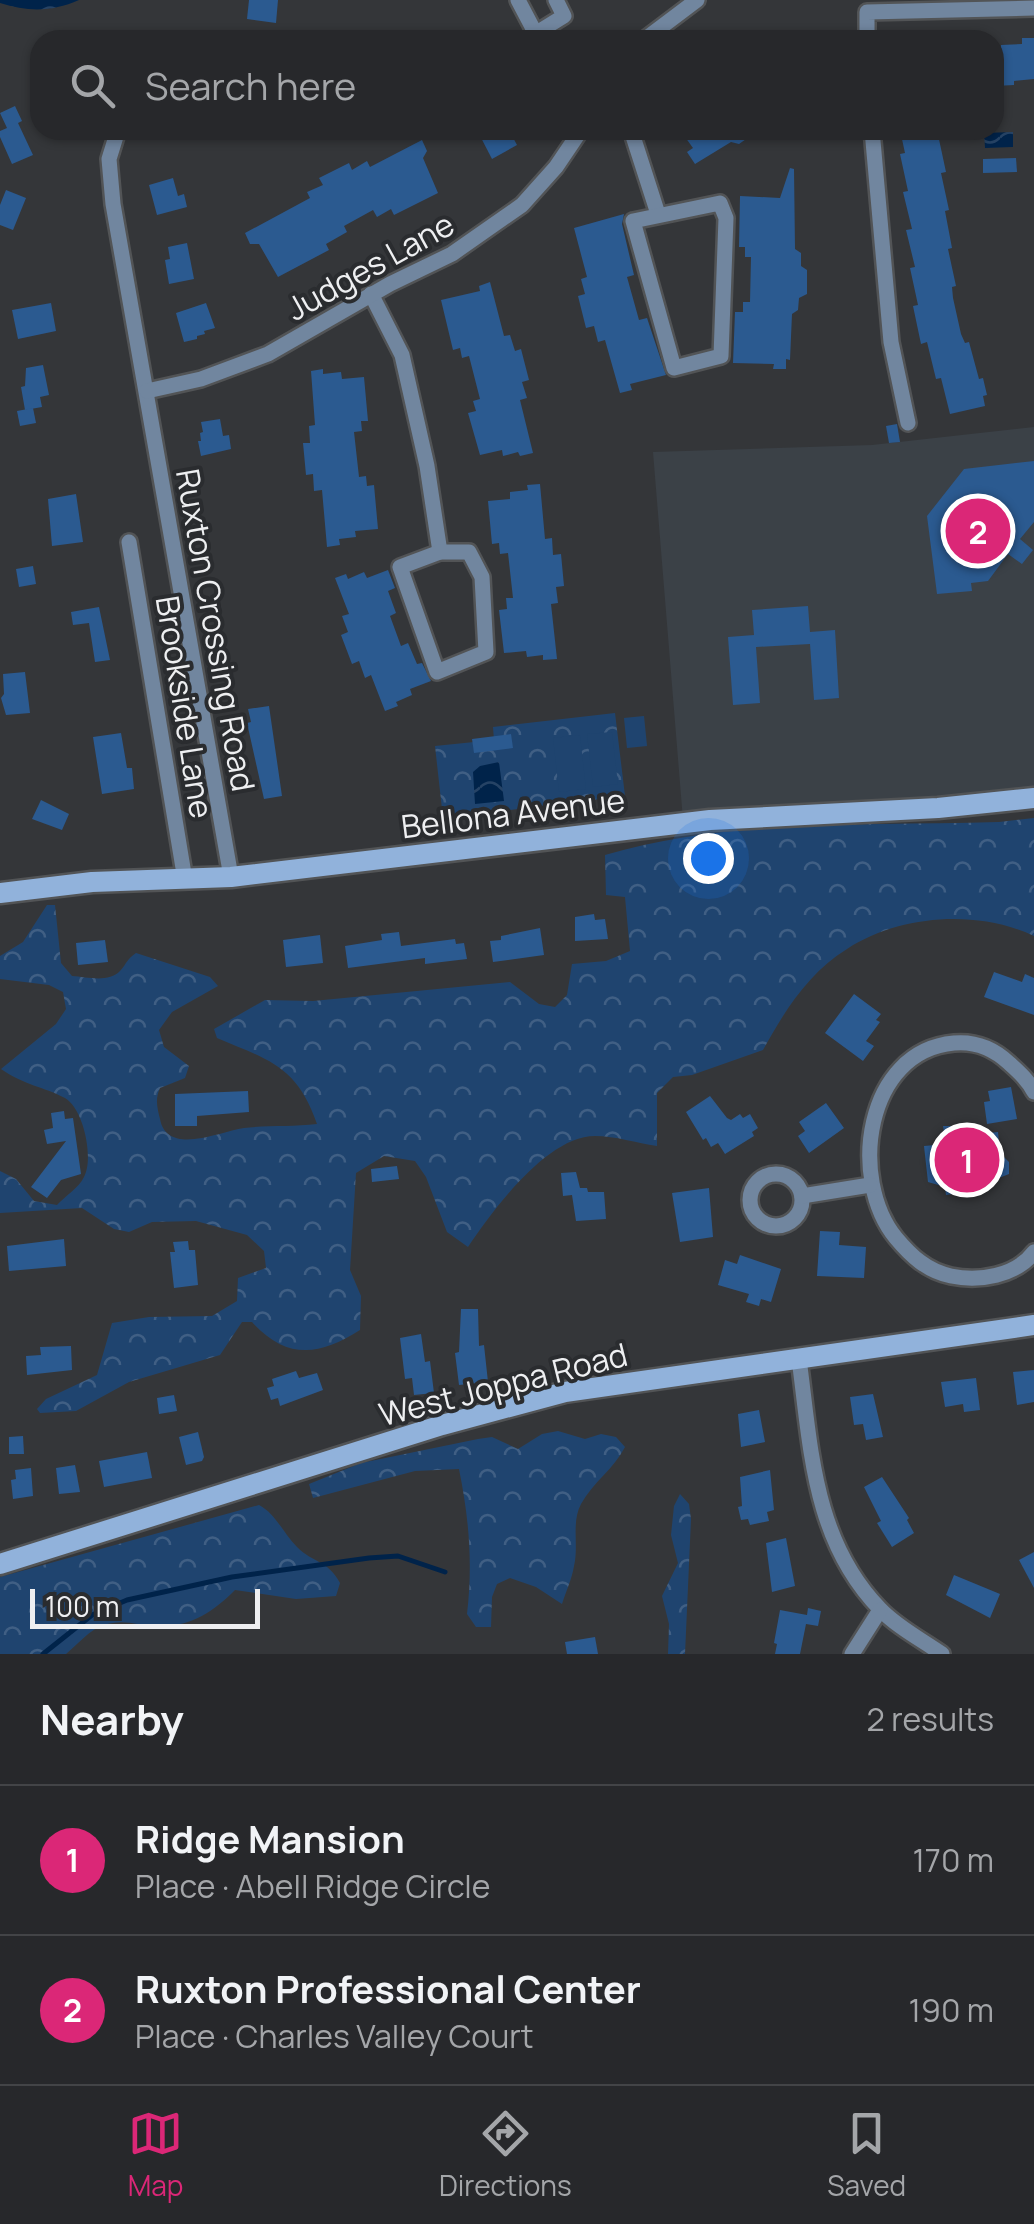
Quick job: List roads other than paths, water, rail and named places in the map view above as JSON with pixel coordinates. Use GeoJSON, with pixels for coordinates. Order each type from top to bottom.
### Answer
{"type":"FeatureCollection","features":[{"type":"Feature","properties":{"kind":"street"},"geometry":{"type":"LineString","coordinates":[[518,0],[533,30]]}},
{"type":"Feature","properties":{"kind":"street"},"geometry":{"type":"LineString","coordinates":[[546,30],[564,16],[556,0]]}},
{"type":"Feature","properties":{"kind":"street"},"geometry":{"type":"LineString","coordinates":[[657,30],[697,0]]}},
{"type":"Feature","properties":{"kind":"street"},"geometry":{"type":"LineString","coordinates":[[867,30],[866,12],[1034,8]]}},
{"type":"Feature","properties":{"kind":"street","name":"Ruxton Crossing Road"},"geometry":{"type":"LineString","coordinates":[[114,140],[110,174],[231,877]]}},
{"type":"Feature","properties":{"kind":"street","name":"Judges Lane"},"geometry":{"type":"LineString","coordinates":[[147,391],[201,379],[268,354],[371,294],[452,254],[522,205],[574,140]]}},
{"type":"Feature","properties":{"kind":"street"},"geometry":{"type":"LineString","coordinates":[[635,140],[658,214]]}},
{"type":"Feature","properties":{"kind":"street"},"geometry":{"type":"LineString","coordinates":[[873,140],[891,342],[908,423]]}},
{"type":"Feature","properties":{"kind":"street"},"geometry":{"type":"LineString","coordinates":[[720,203],[726,218],[721,356],[674,368],[633,221],[658,214],[720,203]]}},
{"type":"Feature","properties":{"kind":"street"},"geometry":{"type":"LineString","coordinates":[[371,294],[402,355],[427,466],[440,552]]}},
{"type":"Feature","properties":{"kind":"street","name":"Brookside Lane"},"geometry":{"type":"LineString","coordinates":[[129,542],[186,880]]}},
{"type":"Feature","properties":{"kind":"street"},"geometry":{"type":"LineString","coordinates":[[440,552],[469,552],[482,577],[486,652],[438,672],[400,567],[440,552]]}},
{"type":"Feature","properties":{"kind":"street","name":"Bellona Avenue"},"geometry":{"type":"LineString","coordinates":[[0,893],[92,882],[231,877],[710,820],[938,808],[1034,798]]}},
{"type":"Feature","properties":{"kind":"street"},"geometry":{"type":"LineString","coordinates":[[1032,1258],[1012,1270],[985,1277],[965,1279],[936,1273],[912,1256],[886,1226],[870,1185],[869,1154],[874,1119],[894,1075],[916,1055],[936,1046],[958,1042],[990,1048],[1034,1092]]}},
{"type":"Feature","properties":{"kind":"street"},"geometry":{"type":"LineString","coordinates":[[802,1196],[870,1185]]}},
{"type":"Feature","properties":{"kind":"street","name":"West Joppa Road"},"geometry":{"type":"LineString","coordinates":[[0,1564],[442,1425],[537,1399],[616,1383],[1034,1324]]}},
{"type":"Feature","properties":{"kind":"street"},"geometry":{"type":"LineString","coordinates":[[798,1359],[811,1464],[821,1508],[840,1552],[880,1610],[942,1654]]}},
{"type":"Feature","properties":{"kind":"street"},"geometry":{"type":"LineString","coordinates":[[852,1654],[880,1610]]}},
{"type":"Feature","properties":{"kind":"water"},"geometry":{"type":"Polygon","coordinates":[[[0,0],[79,0],[59,7],[30,9],[0,0]]]}},
{"type":"Feature","properties":{"kind":"water"},"geometry":{"type":"Polygon","coordinates":[[[1004,132],[1013,132],[1013,147],[985,148],[984,140],[1004,140],[1004,132]]]}},
{"type":"Feature","properties":{"kind":"water"},"geometry":{"type":"Polygon","coordinates":[[[499,762],[504,801],[475,804],[473,772],[480,766],[499,762]]]}},
{"type":"Feature","properties":{"kind":"waterway"},"geometry":{"type":"LineString","coordinates":[[43,1654],[92,1615],[127,1600],[232,1577],[398,1556],[445,1572]]}},
{"type":"Feature","properties":{"kind":"place","name":"Ruxton Professional Center"},"geometry":{"type":"Point","coordinates":[978,531]}},
{"type":"Feature","properties":{"kind":"place","name":"Ridge Mansion"},"geometry":{"type":"Point","coordinates":[967,1160]}}]}
